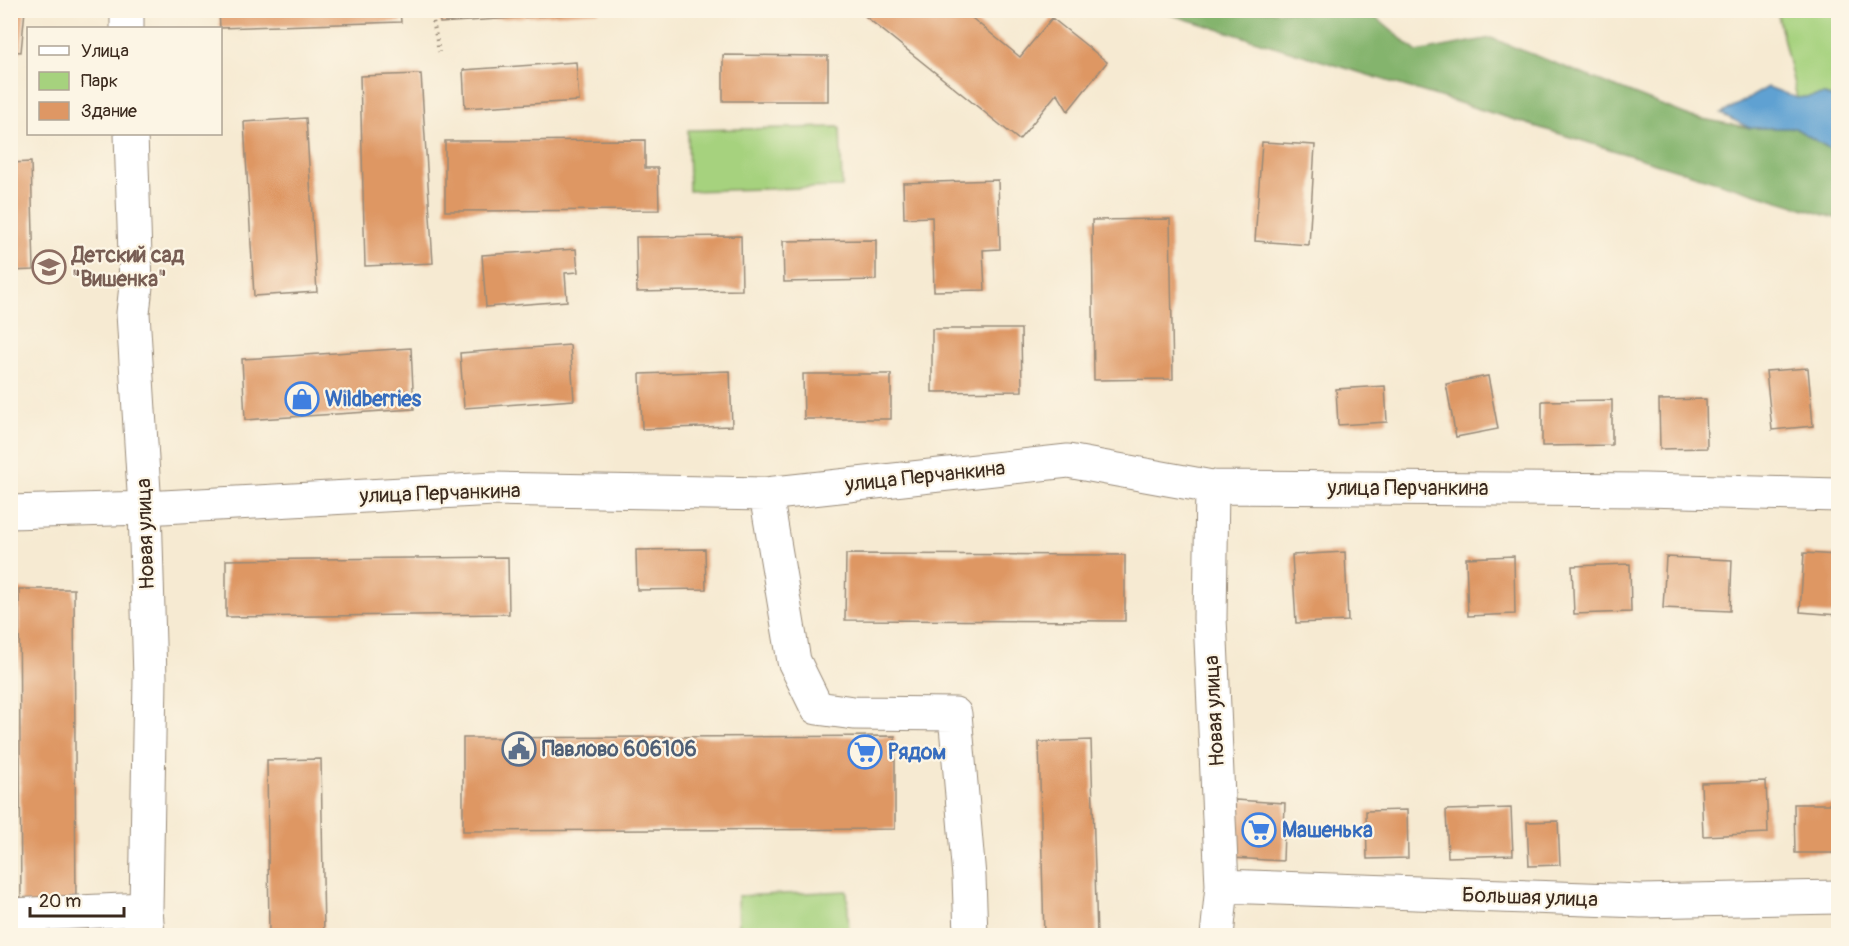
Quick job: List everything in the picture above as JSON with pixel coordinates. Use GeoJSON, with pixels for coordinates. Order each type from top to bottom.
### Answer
{"type":"FeatureCollection","features":[{"type":"Feature","properties":{"kind":"street"},"geometry":{"type":"LineString","coordinates":[[127,10],[127,27]]}},
{"type":"Feature","properties":{"kind":"street","name":"Новая улица"},"geometry":{"type":"LineString","coordinates":[[130,135],[136,286],[133,313],[146,508],[150,678],[147,922]]}},
{"type":"Feature","properties":{"kind":"street","name":"улица Перчанкина"},"geometry":{"type":"LineString","coordinates":[[10,512],[146,508],[494,489],[766,494],[1068,461],[1212,487],[1633,490],[1839,495]]}},
{"type":"Feature","properties":{"kind":"street","name":"Новая улица"},"geometry":{"type":"LineString","coordinates":[[1212,487],[1210,618],[1222,886],[1217,936]]}},
{"type":"Feature","properties":{"kind":"street"},"geometry":{"type":"LineString","coordinates":[[766,494],[794,661],[817,708],[854,713],[955,714],[969,877],[971,936]]}},
{"type":"Feature","properties":{"kind":"street","name":"Большая улица"},"geometry":{"type":"LineString","coordinates":[[1222,886],[1641,901],[1839,897]]}},
{"type":"Feature","properties":{"kind":"street"},"geometry":{"type":"LineString","coordinates":[[10,915],[147,922]]}},
{"type":"Feature","properties":{"kind":"path"},"geometry":{"type":"LineString","coordinates":[[431,10],[440,52]]}},
{"type":"Feature","properties":{"kind":"green space"},"geometry":{"type":"Polygon","coordinates":[[[1159,11],[1368,11],[1417,52],[1491,38],[1692,117],[1750,128],[1795,128],[1832,150],[1838,151],[1838,219],[1159,11]]]}},
{"type":"Feature","properties":{"kind":"green space"},"geometry":{"type":"Polygon","coordinates":[[[1777,11],[1838,11],[1838,99],[1824,95],[1797,98],[1777,11]]]}},
{"type":"Feature","properties":{"kind":"green space"},"geometry":{"type":"Polygon","coordinates":[[[840,127],[842,187],[689,191],[688,130],[840,127]]]}},
{"type":"Feature","properties":{"kind":"green space"},"geometry":{"type":"Polygon","coordinates":[[[847,891],[849,935],[739,935],[738,896],[847,891]]]}},
{"type":"Feature","properties":{"kind":"water"},"geometry":{"type":"Polygon","coordinates":[[[1768,87],[1797,98],[1824,95],[1838,99],[1838,151],[1832,150],[1795,128],[1750,128],[1721,114],[1768,87]]]}},
{"type":"Feature","properties":{"kind":"building"},"geometry":{"type":"Polygon","coordinates":[[[10,10],[25,10],[21,52],[10,51],[10,10]]]}},
{"type":"Feature","properties":{"kind":"building"},"geometry":{"type":"Polygon","coordinates":[[[219,10],[400,10],[401,22],[222,28],[220,27],[219,10]]]}},
{"type":"Feature","properties":{"kind":"building"},"geometry":{"type":"Polygon","coordinates":[[[439,10],[599,10],[599,12],[440,23],[439,10]]]}},
{"type":"Feature","properties":{"kind":"building"},"geometry":{"type":"Polygon","coordinates":[[[869,10],[962,10],[1020,57],[1052,18],[1107,62],[1068,111],[1057,93],[1019,140],[865,16],[869,10]]]}},
{"type":"Feature","properties":{"kind":"building"},"geometry":{"type":"Polygon","coordinates":[[[723,55],[828,56],[828,101],[723,101],[723,55]]]}},
{"type":"Feature","properties":{"kind":"building"},"geometry":{"type":"Polygon","coordinates":[[[576,62],[579,101],[465,108],[463,70],[576,62]]]}},
{"type":"Feature","properties":{"kind":"building"},"geometry":{"type":"Polygon","coordinates":[[[421,74],[433,263],[365,266],[360,76],[421,74]]]}},
{"type":"Feature","properties":{"kind":"building"},"geometry":{"type":"Polygon","coordinates":[[[306,118],[317,292],[254,296],[244,122],[306,118]]]}},
{"type":"Feature","properties":{"kind":"building"},"geometry":{"type":"Polygon","coordinates":[[[645,140],[645,168],[658,168],[659,210],[445,211],[445,141],[645,140]]]}},
{"type":"Feature","properties":{"kind":"building"},"geometry":{"type":"Polygon","coordinates":[[[1262,142],[1315,145],[1309,245],[1255,241],[1262,142]]]}},
{"type":"Feature","properties":{"kind":"building"},"geometry":{"type":"Polygon","coordinates":[[[31,162],[34,270],[10,271],[10,163],[31,162]]]}},
{"type":"Feature","properties":{"kind":"building"},"geometry":{"type":"Polygon","coordinates":[[[998,180],[1000,249],[983,250],[985,290],[934,291],[932,217],[904,218],[903,183],[998,180]]]}},
{"type":"Feature","properties":{"kind":"building"},"geometry":{"type":"Polygon","coordinates":[[[1170,219],[1173,379],[1094,380],[1092,220],[1170,219]]]}},
{"type":"Feature","properties":{"kind":"building"},"geometry":{"type":"Polygon","coordinates":[[[741,236],[742,290],[637,292],[636,237],[741,236]]]}},
{"type":"Feature","properties":{"kind":"building"},"geometry":{"type":"Polygon","coordinates":[[[876,240],[876,280],[784,282],[783,241],[876,240]]]}},
{"type":"Feature","properties":{"kind":"building"},"geometry":{"type":"Polygon","coordinates":[[[576,249],[578,272],[565,273],[567,301],[486,307],[482,255],[576,249]]]}},
{"type":"Feature","properties":{"kind":"building"},"geometry":{"type":"Polygon","coordinates":[[[932,329],[1021,329],[1022,391],[932,392],[932,329]]]}},
{"type":"Feature","properties":{"kind":"building"},"geometry":{"type":"Polygon","coordinates":[[[570,345],[574,400],[464,408],[460,353],[570,345]]]}},
{"type":"Feature","properties":{"kind":"building"},"geometry":{"type":"Polygon","coordinates":[[[411,348],[414,409],[245,420],[242,359],[411,348]]]}},
{"type":"Feature","properties":{"kind":"building"},"geometry":{"type":"Polygon","coordinates":[[[1808,368],[1813,426],[1772,430],[1766,371],[1808,368]]]}},
{"type":"Feature","properties":{"kind":"building"},"geometry":{"type":"Polygon","coordinates":[[[730,371],[732,426],[642,429],[640,374],[730,371]]]}},
{"type":"Feature","properties":{"kind":"building"},"geometry":{"type":"Polygon","coordinates":[[[803,374],[891,374],[891,419],[804,419],[803,374]]]}},
{"type":"Feature","properties":{"kind":"building"},"geometry":{"type":"Polygon","coordinates":[[[1488,376],[1498,429],[1456,437],[1446,384],[1488,376]]]}},
{"type":"Feature","properties":{"kind":"building"},"geometry":{"type":"Polygon","coordinates":[[[1385,386],[1387,422],[1338,425],[1336,389],[1385,386]]]}},
{"type":"Feature","properties":{"kind":"building"},"geometry":{"type":"Polygon","coordinates":[[[1706,399],[1707,448],[1660,449],[1659,400],[1706,399]]]}},
{"type":"Feature","properties":{"kind":"building"},"geometry":{"type":"Polygon","coordinates":[[[1612,400],[1612,445],[1542,446],[1542,401],[1612,400]]]}},
{"type":"Feature","properties":{"kind":"building"},"geometry":{"type":"Polygon","coordinates":[[[705,549],[706,589],[637,590],[636,550],[705,549]]]}},
{"type":"Feature","properties":{"kind":"building"},"geometry":{"type":"Polygon","coordinates":[[[1345,552],[1348,621],[1296,623],[1292,555],[1345,552]]]}},
{"type":"Feature","properties":{"kind":"building"},"geometry":{"type":"Polygon","coordinates":[[[1804,553],[1838,555],[1838,615],[1800,612],[1804,553]]]}},
{"type":"Feature","properties":{"kind":"building"},"geometry":{"type":"Polygon","coordinates":[[[846,554],[1125,555],[1125,621],[845,620],[846,554]]]}},
{"type":"Feature","properties":{"kind":"building"},"geometry":{"type":"Polygon","coordinates":[[[1514,556],[1515,614],[1468,616],[1466,558],[1514,556]]]}},
{"type":"Feature","properties":{"kind":"building"},"geometry":{"type":"Polygon","coordinates":[[[508,557],[509,614],[226,617],[226,560],[508,557]]]}},
{"type":"Feature","properties":{"kind":"building"},"geometry":{"type":"Polygon","coordinates":[[[1666,557],[1732,560],[1730,611],[1663,608],[1666,557]]]}},
{"type":"Feature","properties":{"kind":"building"},"geometry":{"type":"Polygon","coordinates":[[[1630,564],[1631,612],[1574,614],[1572,566],[1630,564]]]}},
{"type":"Feature","properties":{"kind":"building"},"geometry":{"type":"Polygon","coordinates":[[[19,589],[74,589],[76,910],[21,911],[19,589]]]}},
{"type":"Feature","properties":{"kind":"building"},"geometry":{"type":"Polygon","coordinates":[[[895,736],[895,829],[463,831],[463,738],[895,736]]]}},
{"type":"Feature","properties":{"kind":"building"},"geometry":{"type":"Polygon","coordinates":[[[1091,740],[1097,936],[1044,936],[1039,742],[1091,740]]]}},
{"type":"Feature","properties":{"kind":"building"},"geometry":{"type":"Polygon","coordinates":[[[321,759],[324,936],[269,936],[267,760],[321,759]]]}},
{"type":"Feature","properties":{"kind":"building"},"geometry":{"type":"Polygon","coordinates":[[[1766,781],[1768,833],[1703,836],[1701,783],[1766,781]]]}},
{"type":"Feature","properties":{"kind":"building","name":"Машенька"},"geometry":{"type":"Polygon","coordinates":[[[1235,800],[1285,803],[1283,861],[1233,858],[1235,800]]]}},
{"type":"Feature","properties":{"kind":"building"},"geometry":{"type":"Polygon","coordinates":[[[1794,804],[1838,804],[1838,853],[1795,853],[1794,804]]]}},
{"type":"Feature","properties":{"kind":"building"},"geometry":{"type":"Polygon","coordinates":[[[1511,808],[1513,855],[1448,857],[1446,810],[1511,808]]]}},
{"type":"Feature","properties":{"kind":"building"},"geometry":{"type":"Polygon","coordinates":[[[1407,810],[1408,858],[1367,859],[1366,811],[1407,810]]]}},
{"type":"Feature","properties":{"kind":"building"},"geometry":{"type":"Polygon","coordinates":[[[1558,821],[1560,865],[1529,866],[1527,822],[1558,821]]]}},
{"type":"Feature","properties":{"kind":"place","name":"Детский сад \"Вишенка\""},"geometry":{"type":"Point","coordinates":[49,267]}},
{"type":"Feature","properties":{"kind":"place","name":"Wildberries"},"geometry":{"type":"Point","coordinates":[302,399]}},
{"type":"Feature","properties":{"kind":"place","name":"Павлово 606106"},"geometry":{"type":"Point","coordinates":[519,749]}},
{"type":"Feature","properties":{"kind":"place","name":"Рядом"},"geometry":{"type":"Point","coordinates":[865,752]}},
{"type":"Feature","properties":{"kind":"place","name":"Машенька"},"geometry":{"type":"Point","coordinates":[1259,830]}}]}
